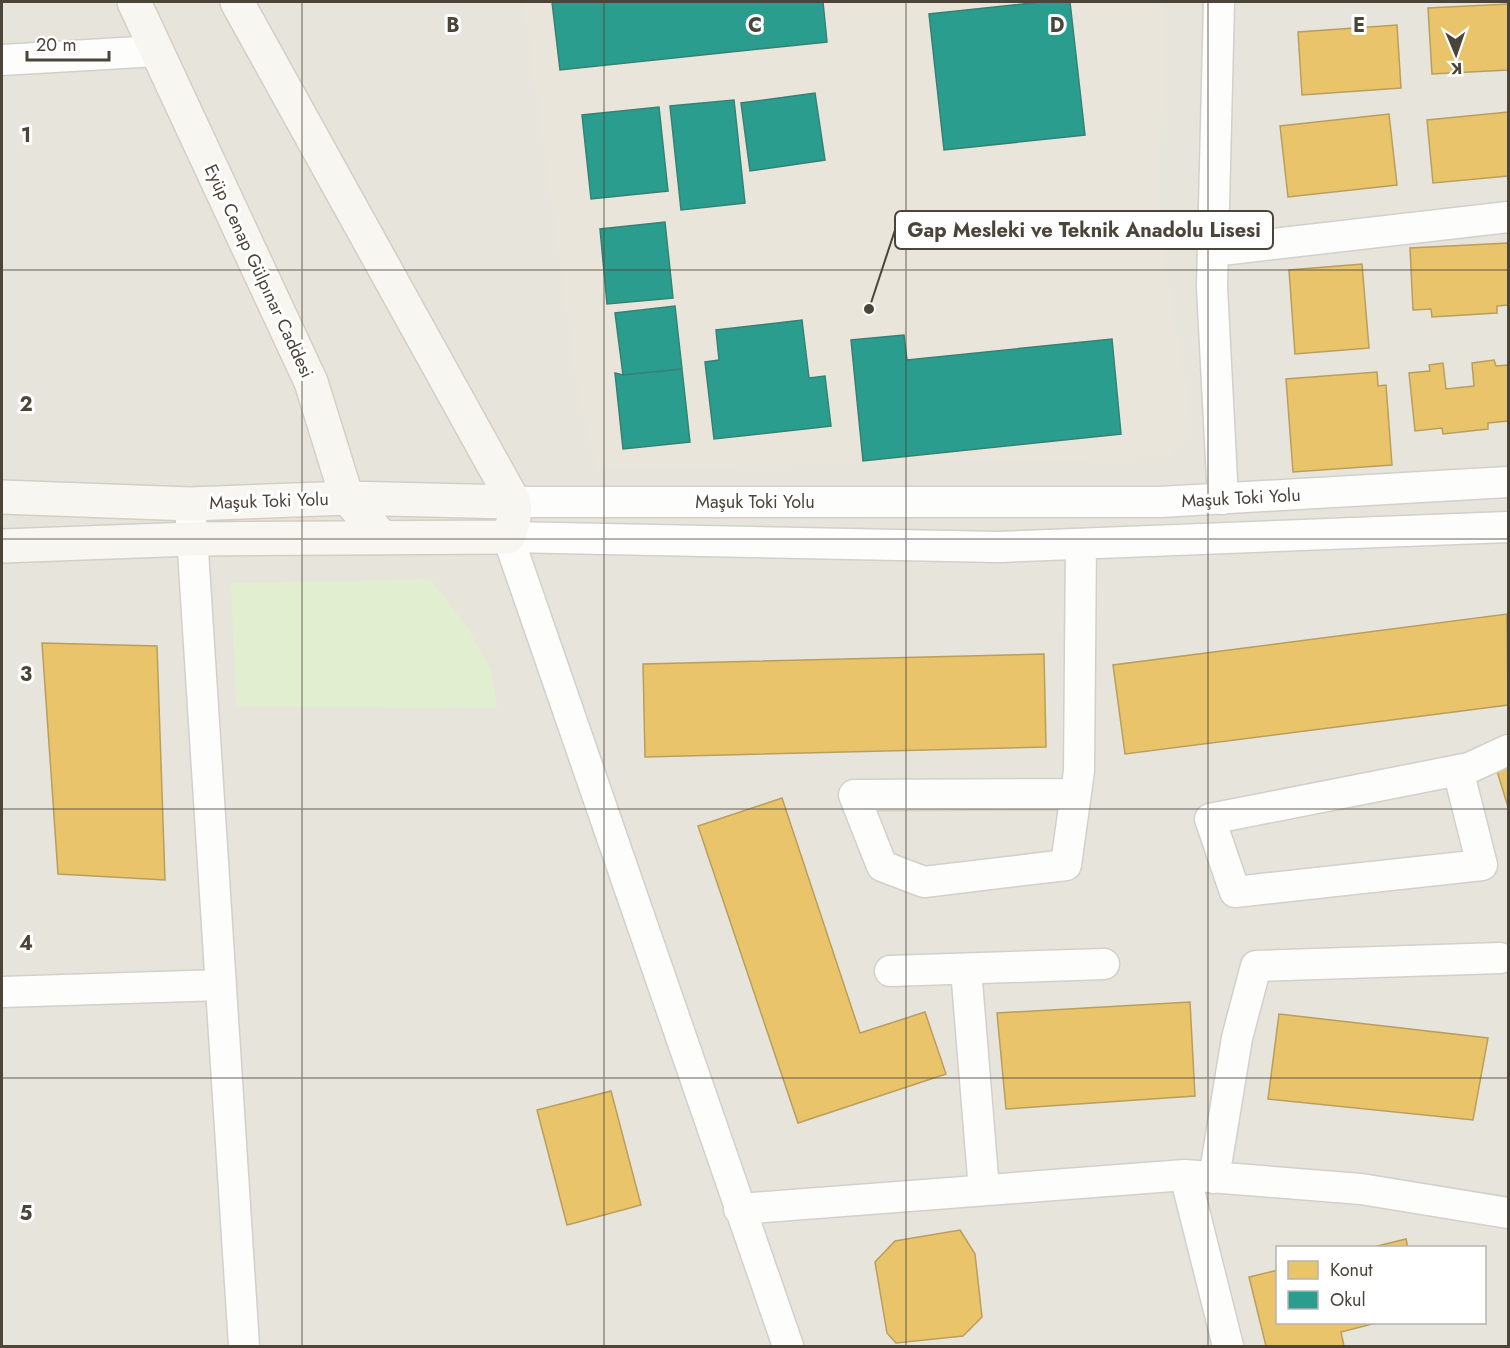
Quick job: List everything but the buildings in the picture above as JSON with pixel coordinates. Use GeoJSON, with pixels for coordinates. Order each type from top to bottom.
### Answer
{"type":"FeatureCollection","features":[{"type":"Feature","properties":{"kind":"main road","name":"Eyüp Cenap Gülpınar Caddesi"},"geometry":{"type":"LineString","coordinates":[[134,2],[311,382],[347,498],[382,537]]}},
{"type":"Feature","properties":{"kind":"main road"},"geometry":{"type":"LineString","coordinates":[[2,546],[192,539],[508,537],[516,513],[514,502],[237,2]]}},
{"type":"Feature","properties":{"kind":"main road","name":"Maşuk Toki Yolu"},"geometry":{"type":"LineString","coordinates":[[2,497],[190,504],[347,498],[514,502]]}},
{"type":"Feature","properties":{"kind":"street"},"geometry":{"type":"LineString","coordinates":[[1219,2],[1212,288],[1223,499]]}},
{"type":"Feature","properties":{"kind":"street"},"geometry":{"type":"LineString","coordinates":[[2,60],[157,51]]}},
{"type":"Feature","properties":{"kind":"street"},"geometry":{"type":"LineString","coordinates":[[1213,251],[1509,217]]}},
{"type":"Feature","properties":{"kind":"street","name":"Maşuk Toki Yolu"},"geometry":{"type":"LineString","coordinates":[[514,502],[1160,502],[1509,482]]}},
{"type":"Feature","properties":{"kind":"street"},"geometry":{"type":"LineString","coordinates":[[190,504],[244,1347]]}},
{"type":"Feature","properties":{"kind":"street"},"geometry":{"type":"LineString","coordinates":[[788,1347],[508,537],[998,548],[1509,527]]}},
{"type":"Feature","properties":{"kind":"street"},"geometry":{"type":"LineString","coordinates":[[1076,794],[854,795],[882,866],[924,882],[1066,865],[1076,794],[1079,771],[1081,544]]}},
{"type":"Feature","properties":{"kind":"street"},"geometry":{"type":"LineString","coordinates":[[1458,771],[1482,865],[1235,892],[1210,819],[1458,771],[1509,750]]}},
{"type":"Feature","properties":{"kind":"street"},"geometry":{"type":"LineString","coordinates":[[1228,1347],[1200,1176],[1256,966],[1500,958]]}},
{"type":"Feature","properties":{"kind":"street"},"geometry":{"type":"LineString","coordinates":[[890,972],[1104,964]]}},
{"type":"Feature","properties":{"kind":"street"},"geometry":{"type":"LineString","coordinates":[[966,969],[984,1190]]}},
{"type":"Feature","properties":{"kind":"street"},"geometry":{"type":"LineString","coordinates":[[2,992],[221,985]]}},
{"type":"Feature","properties":{"kind":"street"},"geometry":{"type":"LineString","coordinates":[[739,1209],[1200,1176],[1361,1189],[1509,1213]]}},
{"type":"Feature","properties":{"kind":"shaded area"},"geometry":{"type":"Polygon","coordinates":[[[2,2],[1508,2],[1508,1346],[2,1346],[2,2]]]}},
{"type":"Feature","properties":{"kind":"shaded area"},"geometry":{"type":"Polygon","coordinates":[[[524,2],[1165,2],[1158,226],[1193,427],[1166,456],[597,469],[578,392],[524,2]]]}},
{"type":"Feature","properties":{"kind":"green space"},"geometry":{"type":"Polygon","coordinates":[[[430,579],[466,625],[491,669],[497,708],[236,707],[231,583],[430,579]]]}},
{"type":"Feature","properties":{"kind":"place","name":"Gap Mesleki ve Teknik Anadolu Lisesi"},"geometry":{"type":"Point","coordinates":[869,309]}}]}
